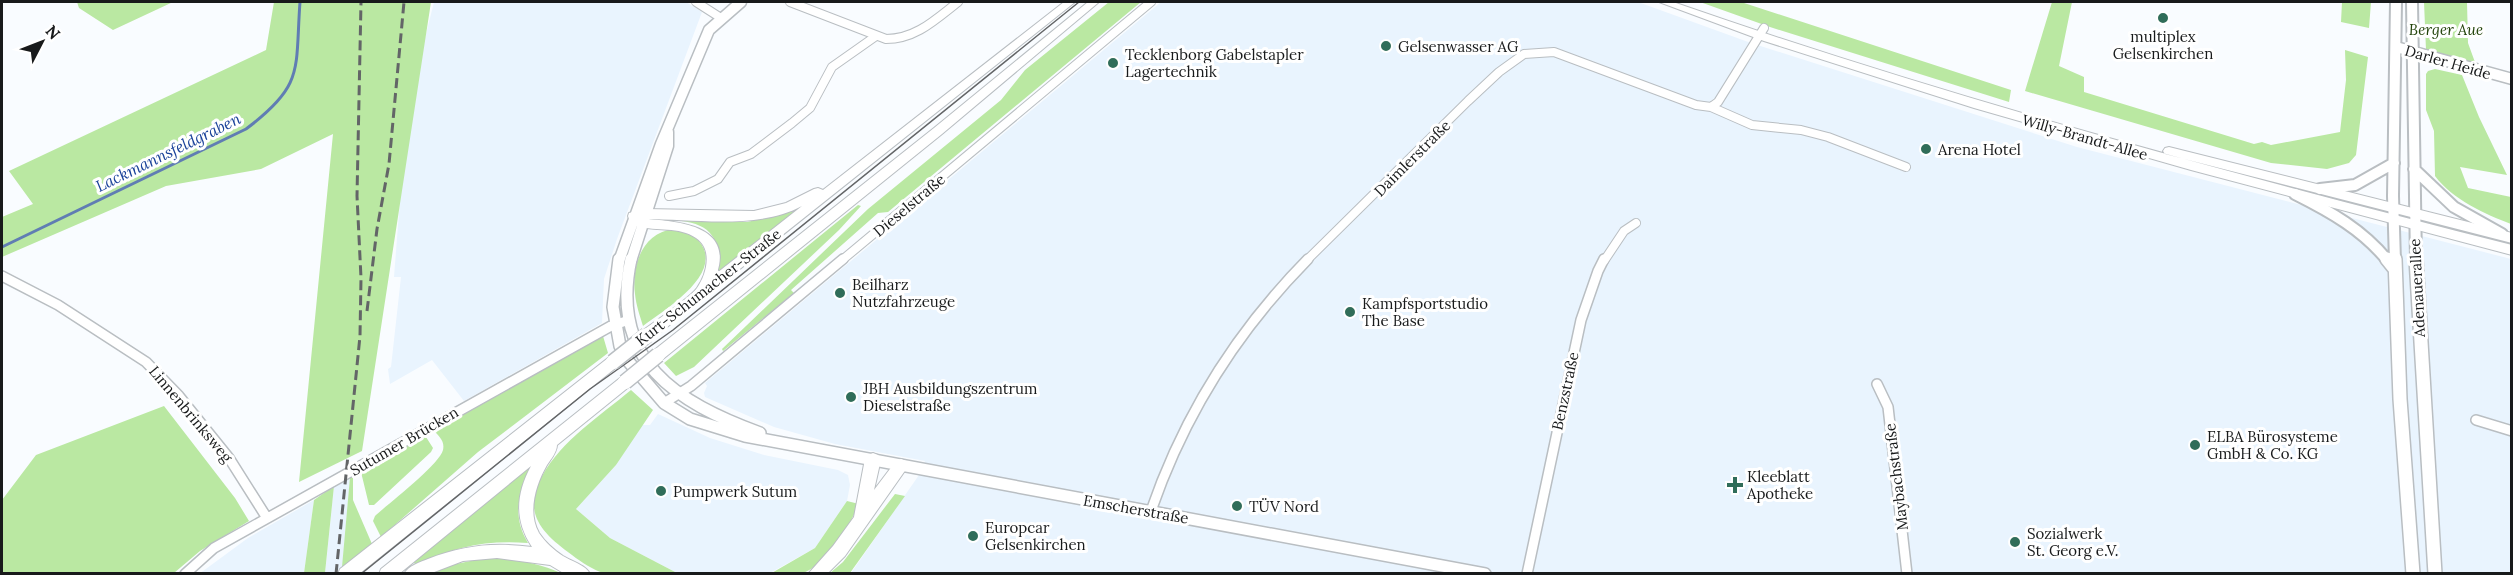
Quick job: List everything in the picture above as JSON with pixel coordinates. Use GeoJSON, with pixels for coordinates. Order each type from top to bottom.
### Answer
{"type":"FeatureCollection","features":[{"type":"Feature","properties":{"kind":"main road","name":"Kurt-Schumacher-Straße"},"geometry":{"type":"LineString","coordinates":[[346,573],[1070,2]]}},
{"type":"Feature","properties":{"kind":"main road","name":"Kurt-Schumacher-Straße"},"geometry":{"type":"LineString","coordinates":[[387,573],[410,568],[561,433],[1094,2]]}},
{"type":"Feature","properties":{"kind":"main road","name":"Willy-Brandt-Allee"},"geometry":{"type":"LineString","coordinates":[[1664,2],[2014,108],[2320,189],[2394,214]]}},
{"type":"Feature","properties":{"kind":"main road","name":"Willy-Brandt-Allee"},"geometry":{"type":"LineString","coordinates":[[1689,2],[1761,32],[1880,76],[2071,134],[2294,194],[2413,219],[2511,250]]}},
{"type":"Feature","properties":{"kind":"main road","name":"Adenauerallee"},"geometry":{"type":"LineString","coordinates":[[2396,2],[2395,269],[2399,325],[2400,399],[2413,573]]}},
{"type":"Feature","properties":{"kind":"main road","name":"Adenauerallee"},"geometry":{"type":"LineString","coordinates":[[2412,2],[2413,219],[2435,573]]}},
{"type":"Feature","properties":{"kind":"main road"},"geometry":{"type":"LineString","coordinates":[[2320,189],[2355,184],[2394,163]]}},
{"type":"Feature","properties":{"kind":"main road"},"geometry":{"type":"LineString","coordinates":[[2414,169],[2436,194],[2453,207],[2511,238]]}},
{"type":"Feature","properties":{"kind":"main road"},"geometry":{"type":"LineString","coordinates":[[640,218],[740,218],[765,215],[790,207],[841,182]]}},
{"type":"Feature","properties":{"kind":"main road"},"geometry":{"type":"LineString","coordinates":[[2294,194],[2358,229],[2377,246],[2395,269]]}},
{"type":"Feature","properties":{"kind":"main road"},"geometry":{"type":"LineString","coordinates":[[640,218],[678,225],[698,232],[706,238],[713,252],[713,262],[699,294]]}},
{"type":"Feature","properties":{"kind":"main road","name":"Willy-Brandt-Allee"},"geometry":{"type":"LineString","coordinates":[[2413,219],[2511,238]]}},
{"type":"Feature","properties":{"kind":"main road"},"geometry":{"type":"LineString","coordinates":[[561,433],[534,473],[524,502],[526,523],[537,544],[553,558],[582,573]]}},
{"type":"Feature","properties":{"kind":"main road"},"geometry":{"type":"LineString","coordinates":[[859,522],[873,459]]}},
{"type":"Feature","properties":{"kind":"main road"},"geometry":{"type":"LineString","coordinates":[[816,573],[839,551],[901,465]]}},
{"type":"Feature","properties":{"kind":"main road"},"geometry":{"type":"LineString","coordinates":[[410,568],[489,550],[529,553],[553,558]]}},
{"type":"Feature","properties":{"kind":"street"},"geometry":{"type":"LineString","coordinates":[[696,2],[721,18]]}},
{"type":"Feature","properties":{"kind":"street"},"geometry":{"type":"LineString","coordinates":[[640,218],[668,146],[668,129],[706,36],[721,18],[741,2]]}},
{"type":"Feature","properties":{"kind":"street"},"geometry":{"type":"LineString","coordinates":[[790,2],[876,36],[897,40],[910,37],[958,2]]}},
{"type":"Feature","properties":{"kind":"street","name":"Dieselstraße"},"geometry":{"type":"LineString","coordinates":[[664,404],[691,386],[1151,2]]}},
{"type":"Feature","properties":{"kind":"street"},"geometry":{"type":"LineString","coordinates":[[1711,107],[1718,102],[1761,32]]}},
{"type":"Feature","properties":{"kind":"street"},"geometry":{"type":"LineString","coordinates":[[669,196],[694,191],[718,179],[730,162],[751,154],[792,123],[810,108],[832,67],[876,36]]}},
{"type":"Feature","properties":{"kind":"street","name":"Darler Heide"},"geometry":{"type":"LineString","coordinates":[[2396,50],[2511,79]]}},
{"type":"Feature","properties":{"kind":"street","name":"Daimlerstraße"},"geometry":{"type":"LineString","coordinates":[[1151,511],[1179,437],[1207,385],[1242,335],[1289,279],[1321,246],[1515,59],[1524,54],[1554,52],[1696,105],[1711,107],[1734,119],[1828,137],[1906,167]]}},
{"type":"Feature","properties":{"kind":"street","name":"Emscherstraße"},"geometry":{"type":"LineString","coordinates":[[640,218],[627,282],[632,338],[639,352],[649,367],[676,395],[707,414],[788,443]]}},
{"type":"Feature","properties":{"kind":"street","name":"Emscherstraße"},"geometry":{"type":"LineString","coordinates":[[640,218],[616,272],[613,307],[620,346],[628,361],[664,404],[680,415],[745,436],[1485,573]]}},
{"type":"Feature","properties":{"kind":"street","name":"Benzstraße"},"geometry":{"type":"LineString","coordinates":[[1527,573],[1581,320],[1598,271],[1608,253],[1624,231],[1636,223]]}},
{"type":"Feature","properties":{"kind":"street","name":"Linnenbrinksweg"},"geometry":{"type":"LineString","coordinates":[[2,276],[58,305],[146,362],[179,396],[229,458],[267,518]]}},
{"type":"Feature","properties":{"kind":"street","name":"Sutumer Brücken"},"geometry":{"type":"LineString","coordinates":[[185,573],[214,548],[616,324],[629,320]]}},
{"type":"Feature","properties":{"kind":"street","name":"Maybachstraße"},"geometry":{"type":"LineString","coordinates":[[1877,384],[1888,407],[1907,573]]}},
{"type":"Feature","properties":{"kind":"street"},"geometry":{"type":"LineString","coordinates":[[2476,420],[2511,431]]}},
{"type":"Feature","properties":{"kind":"shaded area"},"geometry":{"type":"Polygon","coordinates":[[[434,2],[686,2],[702,12],[604,279],[602,323],[464,401],[432,360],[390,384],[388,369],[391,367],[401,277],[394,277],[407,110],[434,2]]]}},
{"type":"Feature","properties":{"kind":"shaded area"},"geometry":{"type":"Polygon","coordinates":[[[1161,2],[1638,2],[1751,43],[2077,147],[2511,259],[2511,573],[851,573],[919,475],[925,461],[835,444],[774,427],[705,397],[707,386],[705,383],[1161,2]]]}},
{"type":"Feature","properties":{"kind":"shaded area"},"geometry":{"type":"Polygon","coordinates":[[[658,414],[710,438],[764,455],[838,470],[848,475],[850,485],[847,501],[815,548],[770,573],[677,573],[610,538],[576,509],[616,465],[642,425],[650,425],[658,414]]]}},
{"type":"Feature","properties":{"kind":"shaded area"},"geometry":{"type":"Polygon","coordinates":[[[350,477],[342,573],[325,574],[334,486],[350,477]]]}},
{"type":"Feature","properties":{"kind":"shaded area"},"geometry":{"type":"Polygon","coordinates":[[[314,500],[304,573],[199,574],[248,538],[314,500]]]}},
{"type":"Feature","properties":{"kind":"green space"},"geometry":{"type":"Polygon","coordinates":[[[77,2],[173,2],[113,30],[79,8],[77,2]]]}},
{"type":"Feature","properties":{"kind":"green space"},"geometry":{"type":"Polygon","coordinates":[[[274,2],[431,2],[362,451],[299,482],[333,134],[261,169],[166,186],[2,257],[2,217],[33,204],[9,171],[266,50],[274,2]]]}},
{"type":"Feature","properties":{"kind":"green space"},"geometry":{"type":"Polygon","coordinates":[[[1109,2],[1141,2],[888,212],[878,213],[791,290],[794,293],[723,351],[722,349],[868,209],[1001,100],[1025,70],[1109,2]]]}},
{"type":"Feature","properties":{"kind":"green space"},"geometry":{"type":"Polygon","coordinates":[[[1700,2],[1741,2],[2011,90],[2009,102],[1770,27],[1700,2]]]}},
{"type":"Feature","properties":{"kind":"green space"},"geometry":{"type":"Polygon","coordinates":[[[2052,2],[2072,2],[2059,66],[2084,77],[2084,92],[2254,144],[2262,142],[2271,145],[2340,132],[2346,80],[2345,50],[2368,57],[2356,155],[2349,163],[2327,169],[2271,163],[2025,91],[2052,2]]]}},
{"type":"Feature","properties":{"kind":"green space"},"geometry":{"type":"Polygon","coordinates":[[[2342,2],[2371,2],[2369,28],[2341,22],[2342,2]]]}},
{"type":"Feature","properties":{"kind":"green space","name":"Berger Aue"},"geometry":{"type":"Polygon","coordinates":[[[2424,2],[2467,2],[2468,43],[2476,65],[2426,50],[2424,2]]]}},
{"type":"Feature","properties":{"kind":"green space"},"geometry":{"type":"Polygon","coordinates":[[[2435,69],[2462,75],[2507,175],[2460,167],[2468,188],[2511,197],[2511,224],[2480,211],[2460,199],[2442,185],[2435,176],[2434,131],[2426,110],[2426,74],[2435,69]]]}},
{"type":"Feature","properties":{"kind":"green space"},"geometry":{"type":"Polygon","coordinates":[[[806,203],[716,275],[717,248],[708,231],[690,223],[664,220],[665,218],[747,222],[783,214],[806,203]]]}},
{"type":"Feature","properties":{"kind":"green space"},"geometry":{"type":"Polygon","coordinates":[[[858,205],[861,206],[839,230],[694,367],[676,376],[664,363],[858,205]]]}},
{"type":"Feature","properties":{"kind":"green space"},"geometry":{"type":"Polygon","coordinates":[[[674,229],[699,241],[704,249],[706,260],[695,283],[674,303],[643,326],[635,294],[637,261],[647,243],[654,236],[674,229]]]}},
{"type":"Feature","properties":{"kind":"green space"},"geometry":{"type":"Polygon","coordinates":[[[603,336],[608,353],[478,452],[381,537],[373,521],[375,516],[433,465],[443,450],[442,441],[433,430],[603,336]]]}},
{"type":"Feature","properties":{"kind":"green space"},"geometry":{"type":"Polygon","coordinates":[[[631,390],[653,410],[616,465],[576,509],[610,538],[677,573],[618,574],[596,570],[552,539],[538,522],[535,512],[536,489],[550,463],[582,429],[631,390]]]}},
{"type":"Feature","properties":{"kind":"green space"},"geometry":{"type":"Polygon","coordinates":[[[164,406],[235,498],[249,521],[200,551],[174,573],[2,573],[2,500],[36,455],[164,406]]]}},
{"type":"Feature","properties":{"kind":"green space"},"geometry":{"type":"Polygon","coordinates":[[[422,437],[426,437],[433,448],[431,452],[374,505],[369,505],[361,472],[422,437]]]}},
{"type":"Feature","properties":{"kind":"green space"},"geometry":{"type":"Polygon","coordinates":[[[531,465],[521,491],[518,514],[528,543],[512,542],[471,546],[417,564],[413,563],[414,560],[531,465]]]}},
{"type":"Feature","properties":{"kind":"green space"},"geometry":{"type":"Polygon","coordinates":[[[350,477],[353,478],[353,500],[372,544],[342,567],[350,477]]]}},
{"type":"Feature","properties":{"kind":"green space"},"geometry":{"type":"Polygon","coordinates":[[[334,486],[325,573],[304,573],[314,500],[334,486]]]}},
{"type":"Feature","properties":{"kind":"green space"},"geometry":{"type":"Polygon","coordinates":[[[895,494],[905,496],[850,573],[830,573],[843,562],[895,494]]]}},
{"type":"Feature","properties":{"kind":"green space"},"geometry":{"type":"Polygon","coordinates":[[[847,501],[859,504],[850,523],[820,562],[803,573],[770,574],[815,548],[847,501]]]}},
{"type":"Feature","properties":{"kind":"green space"},"geometry":{"type":"Polygon","coordinates":[[[490,557],[526,562],[561,573],[429,574],[451,565],[490,557]]]}},
{"type":"Feature","properties":{"kind":"waterway","name":"Lackmannsfeldgraben"},"geometry":{"type":"LineString","coordinates":[[2,247],[246,129],[265,114],[279,100],[293,74],[300,2]]}},
{"type":"Feature","properties":{"kind":"tram line"},"geometry":{"type":"LineString","coordinates":[[361,574],[590,389],[673,330],[1079,2]]}},
{"type":"Feature","properties":{"kind":"railway"},"geometry":{"type":"LineString","coordinates":[[336,574],[360,336],[361,278],[357,196],[361,2]]}},
{"type":"Feature","properties":{"kind":"railway"},"geometry":{"type":"LineString","coordinates":[[367,311],[377,229],[389,164],[404,2]]}},
{"type":"Feature","properties":{"kind":"place","name":"multiplex Gelsenkirchen"},"geometry":{"type":"Point","coordinates":[2163,18]}},
{"type":"Feature","properties":{"kind":"place","name":"Gelsenwasser AG"},"geometry":{"type":"Point","coordinates":[1386,46]}},
{"type":"Feature","properties":{"kind":"place","name":"Tecklenborg Gabelstapler Lagertechnik"},"geometry":{"type":"Point","coordinates":[1113,63]}},
{"type":"Feature","properties":{"kind":"place","name":"Arena Hotel"},"geometry":{"type":"Point","coordinates":[1926,149]}},
{"type":"Feature","properties":{"kind":"place","name":"Beilharz Nutzfahrzeuge"},"geometry":{"type":"Point","coordinates":[840,293]}},
{"type":"Feature","properties":{"kind":"place","name":"Kampfsportstudio The Base"},"geometry":{"type":"Point","coordinates":[1350,312]}},
{"type":"Feature","properties":{"kind":"place","name":"JBH Ausbildungszentrum Dieselstraße"},"geometry":{"type":"Point","coordinates":[851,397]}},
{"type":"Feature","properties":{"kind":"place","name":"ELBA Bürosysteme GmbH & Co. KG"},"geometry":{"type":"Point","coordinates":[2195,445]}},
{"type":"Feature","properties":{"kind":"place","name":"Kleeblatt Apotheke"},"geometry":{"type":"Point","coordinates":[1735,485]}},
{"type":"Feature","properties":{"kind":"place","name":"Pumpwerk Sutum"},"geometry":{"type":"Point","coordinates":[661,491]}},
{"type":"Feature","properties":{"kind":"place","name":"TÜV Nord"},"geometry":{"type":"Point","coordinates":[1237,506]}},
{"type":"Feature","properties":{"kind":"place","name":"Europcar Gelsenkirchen"},"geometry":{"type":"Point","coordinates":[973,536]}},
{"type":"Feature","properties":{"kind":"place","name":"Sozialwerk St. Georg e.V."},"geometry":{"type":"Point","coordinates":[2015,542]}}]}
